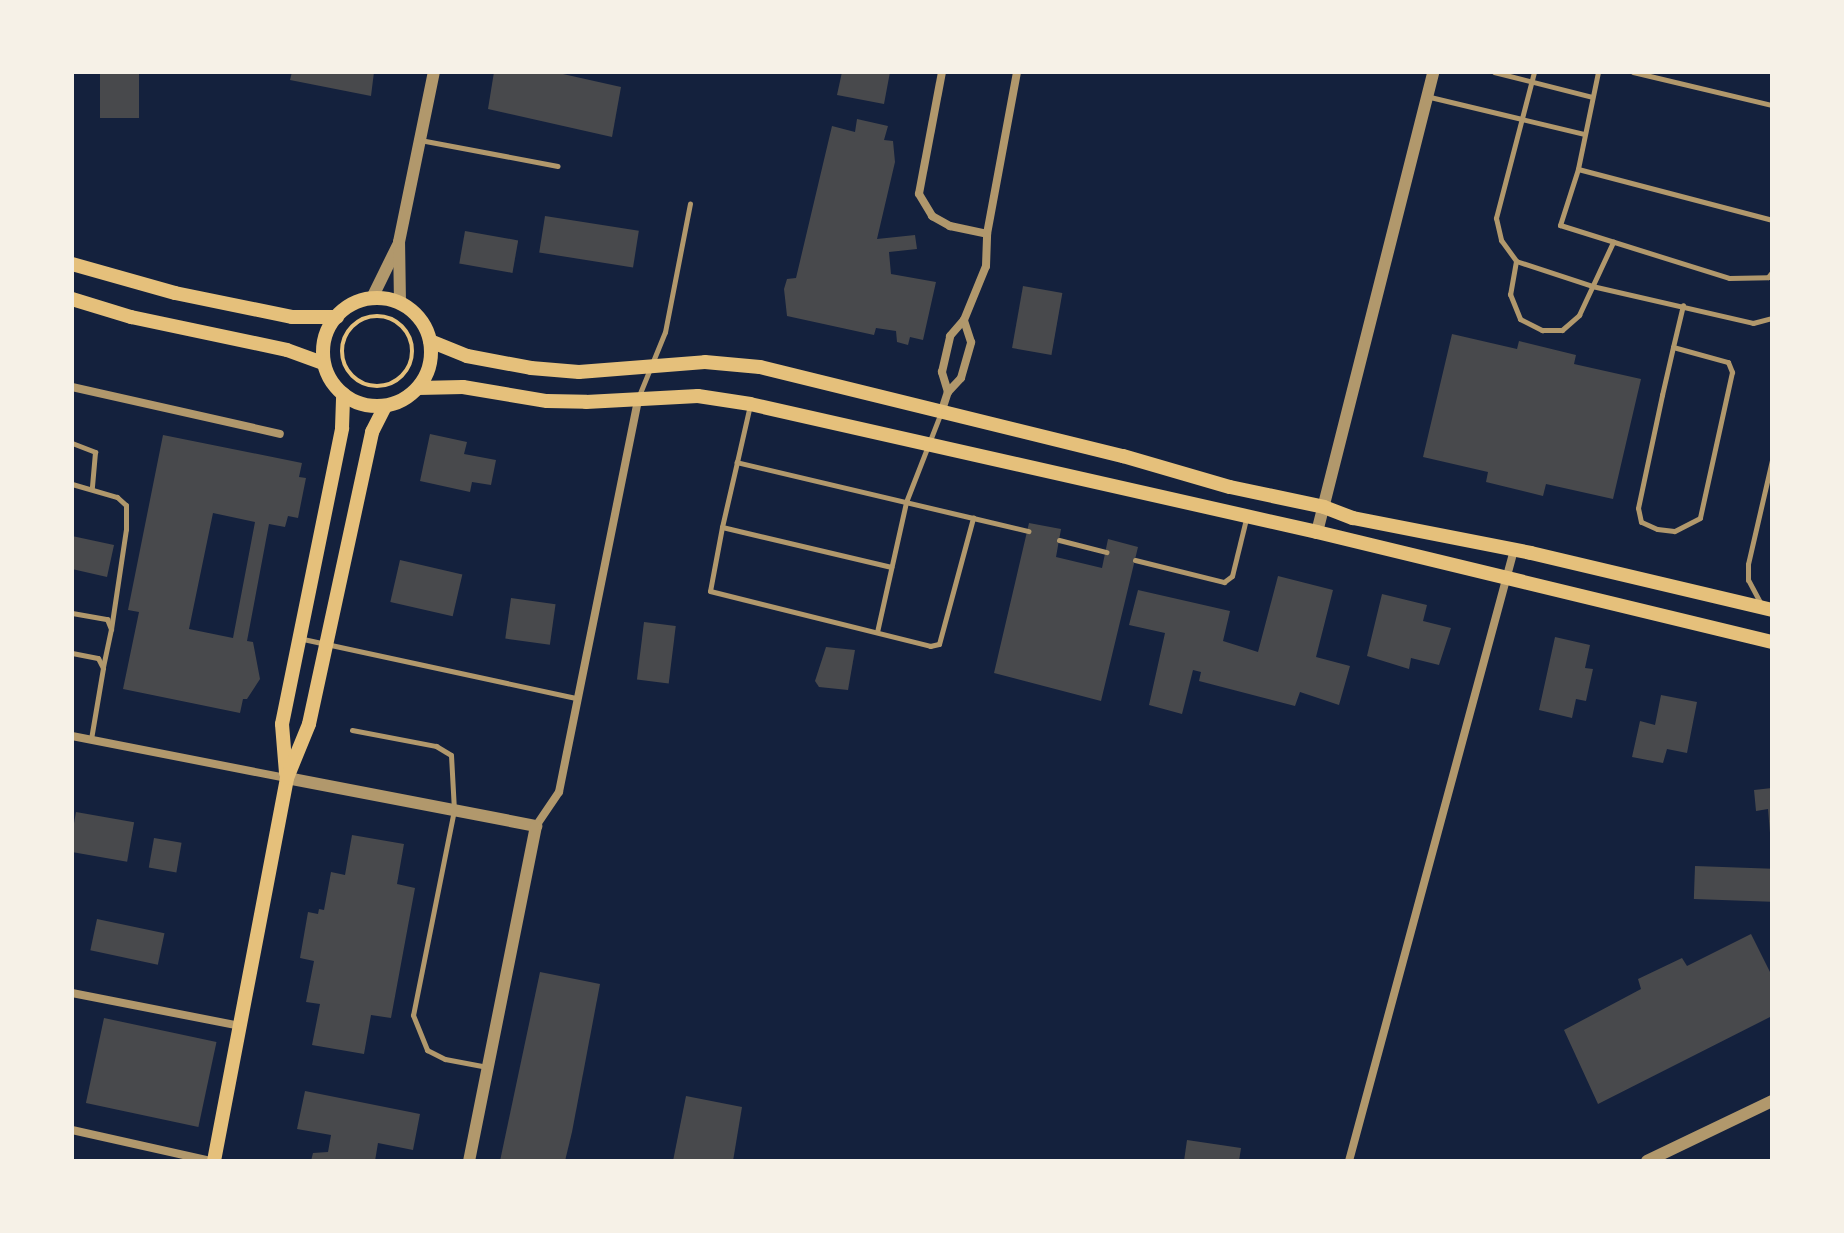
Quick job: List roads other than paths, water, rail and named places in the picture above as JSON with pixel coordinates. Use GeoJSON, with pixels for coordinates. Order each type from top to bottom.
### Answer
{"type":"FeatureCollection","features":[{"type":"Feature","properties":{"kind":"main road"},"geometry":{"type":"LineString","coordinates":[[72,264],[119,279],[292,317],[337,317]]}},
{"type":"Feature","properties":{"kind":"main road"},"geometry":{"type":"LineString","coordinates":[[372,298],[400,303],[421,321],[430,341],[431,360],[418,388],[406,398],[385,406],[365,405],[343,394],[333,384],[323,363],[326,334],[337,317],[356,302],[372,298]]}},
{"type":"Feature","properties":{"kind":"main road"},"geometry":{"type":"LineString","coordinates":[[72,299],[131,317],[287,350],[323,363]]}},
{"type":"Feature","properties":{"kind":"main road"},"geometry":{"type":"LineString","coordinates":[[430,341],[467,356],[531,368],[579,372],[705,362],[760,367],[942,410],[1230,487],[1324,507],[1353,518],[1514,550],[1768,609]]}},
{"type":"Feature","properties":{"kind":"main road"},"geometry":{"type":"LineString","coordinates":[[418,388],[463,387],[547,401],[698,396],[750,404],[1317,532],[1772,642]]}},
{"type":"Feature","properties":{"kind":"main road"},"geometry":{"type":"LineString","coordinates":[[287,778],[282,724],[342,428],[343,394]]}},
{"type":"Feature","properties":{"kind":"main road"},"geometry":{"type":"LineString","coordinates":[[212,1161],[287,778],[309,724],[372,432],[385,406]]}},
{"type":"Feature","properties":{"kind":"street"},"geometry":{"type":"LineString","coordinates":[[400,303],[399,242],[434,72]]}},
{"type":"Feature","properties":{"kind":"street"},"geometry":{"type":"LineString","coordinates":[[942,72],[919,194],[932,216],[950,226],[987,234]]}},
{"type":"Feature","properties":{"kind":"street"},"geometry":{"type":"LineString","coordinates":[[948,392],[942,372],[950,336],[964,320],[986,266],[987,234],[1017,72]]}},
{"type":"Feature","properties":{"kind":"street"},"geometry":{"type":"LineString","coordinates":[[1317,532],[1433,72]]}},
{"type":"Feature","properties":{"kind":"street"},"geometry":{"type":"LineString","coordinates":[[372,298],[399,242]]}},
{"type":"Feature","properties":{"kind":"street"},"geometry":{"type":"LineString","coordinates":[[942,410],[948,392],[961,378],[971,342],[964,320]]}},
{"type":"Feature","properties":{"kind":"street"},"geometry":{"type":"LineString","coordinates":[[72,387],[280,434]]}},
{"type":"Feature","properties":{"kind":"street"},"geometry":{"type":"LineString","coordinates":[[469,1161],[536,826],[559,792],[638,399]]}},
{"type":"Feature","properties":{"kind":"street"},"geometry":{"type":"LineString","coordinates":[[1349,1161],[1503,578],[1514,550]]}},
{"type":"Feature","properties":{"kind":"street"},"geometry":{"type":"LineString","coordinates":[[72,736],[536,826]]}},
{"type":"Feature","properties":{"kind":"street"},"geometry":{"type":"LineString","coordinates":[[72,993],[240,1026]]}},
{"type":"Feature","properties":{"kind":"street"},"geometry":{"type":"LineString","coordinates":[[1647,1161],[1772,1101]]}},
{"type":"Feature","properties":{"kind":"street"},"geometry":{"type":"LineString","coordinates":[[72,1130],[212,1161]]}},
{"type":"Feature","properties":{"kind":"lane"},"geometry":{"type":"LineString","coordinates":[[1494,72],[1592,97]]}},
{"type":"Feature","properties":{"kind":"lane"},"geometry":{"type":"LineString","coordinates":[[1534,72],[1496,218],[1501,240],[1516,261],[1592,286],[1753,323],[1772,318]]}},
{"type":"Feature","properties":{"kind":"lane"},"geometry":{"type":"LineString","coordinates":[[1598,72],[1578,169],[1560,225],[1729,278],[1768,277],[1772,272]]}},
{"type":"Feature","properties":{"kind":"lane"},"geometry":{"type":"LineString","coordinates":[[1633,72],[1772,105]]}},
{"type":"Feature","properties":{"kind":"lane"},"geometry":{"type":"LineString","coordinates":[[1426,96],[1584,134]]}},
{"type":"Feature","properties":{"kind":"lane"},"geometry":{"type":"LineString","coordinates":[[419,140],[558,166]]}},
{"type":"Feature","properties":{"kind":"lane"},"geometry":{"type":"LineString","coordinates":[[1578,169],[1772,220]]}},
{"type":"Feature","properties":{"kind":"lane"},"geometry":{"type":"LineString","coordinates":[[638,399],[665,332],[690,203]]}},
{"type":"Feature","properties":{"kind":"lane"},"geometry":{"type":"LineString","coordinates":[[1516,261],[1510,294],[1520,319],[1542,330],[1562,330],[1579,315],[1613,242]]}},
{"type":"Feature","properties":{"kind":"lane"},"geometry":{"type":"LineString","coordinates":[[1673,347],[1728,362],[1732,372],[1700,518],[1674,531],[1657,529],[1641,522],[1638,508],[1673,347],[1683,305]]}},
{"type":"Feature","properties":{"kind":"lane"},"geometry":{"type":"LineString","coordinates":[[750,404],[710,591],[930,646],[939,644],[973,518]]}},
{"type":"Feature","properties":{"kind":"lane"},"geometry":{"type":"LineString","coordinates":[[877,632],[906,502],[942,410]]}},
{"type":"Feature","properties":{"kind":"lane"},"geometry":{"type":"LineString","coordinates":[[72,443],[95,452],[92,489]]}},
{"type":"Feature","properties":{"kind":"lane"},"geometry":{"type":"LineString","coordinates":[[1768,609],[1753,592],[1748,564],[1772,460]]}},
{"type":"Feature","properties":{"kind":"lane"},"geometry":{"type":"LineString","coordinates":[[737,462],[1028,531]]}},
{"type":"Feature","properties":{"kind":"lane"},"geometry":{"type":"LineString","coordinates":[[72,484],[117,497],[126,505],[126,529],[91,739]]}},
{"type":"Feature","properties":{"kind":"lane"},"geometry":{"type":"LineString","coordinates":[[1135,560],[1224,582],[1232,576],[1246,518]]}},
{"type":"Feature","properties":{"kind":"lane"},"geometry":{"type":"LineString","coordinates":[[722,527],[891,567]]}},
{"type":"Feature","properties":{"kind":"lane"},"geometry":{"type":"LineString","coordinates":[[1059,540],[1106,552]]}},
{"type":"Feature","properties":{"kind":"lane"},"geometry":{"type":"LineString","coordinates":[[72,613],[107,619],[111,629]]}},
{"type":"Feature","properties":{"kind":"lane"},"geometry":{"type":"LineString","coordinates":[[298,637],[325,646],[576,698]]}},
{"type":"Feature","properties":{"kind":"lane"},"geometry":{"type":"LineString","coordinates":[[72,653],[98,658],[103,668]]}},
{"type":"Feature","properties":{"kind":"lane"},"geometry":{"type":"LineString","coordinates":[[352,730],[446,750],[452,762],[454,810],[413,1015],[427,1050],[445,1059],[488,1067]]}}]}
